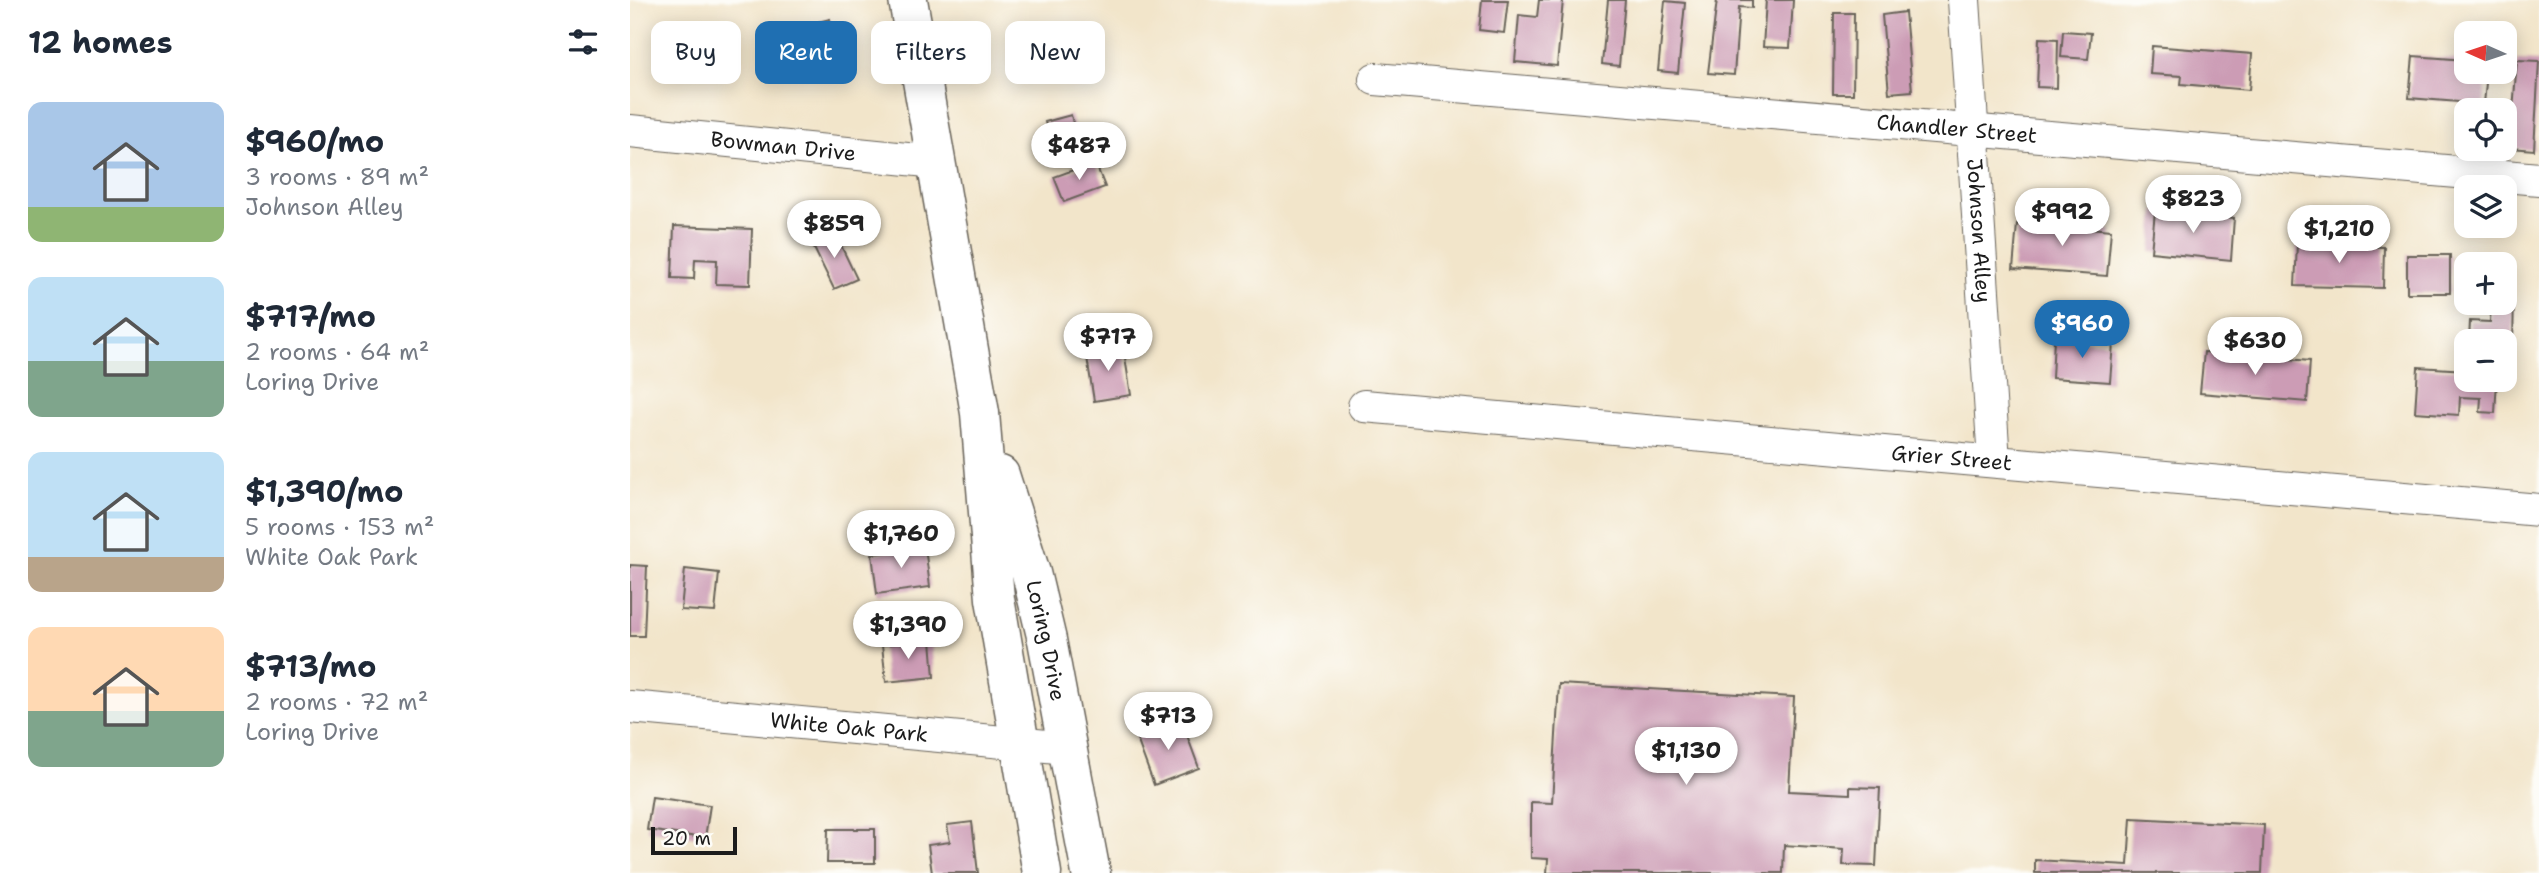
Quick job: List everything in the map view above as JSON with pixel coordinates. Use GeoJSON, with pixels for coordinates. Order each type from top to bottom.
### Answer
{"type":"FeatureCollection","features":[{"type":"Feature","properties":{"kind":"street","name":"Loring Drive"},"geometry":{"type":"LineString","coordinates":[[908,0],[980,413],[995,599],[1042,873]]}},
{"type":"Feature","properties":{"kind":"street","name":"Johnson Alley"},"geometry":{"type":"LineString","coordinates":[[1964,0],[1994,461]]}},
{"type":"Feature","properties":{"kind":"street","name":"Chandler Street"},"geometry":{"type":"LineString","coordinates":[[1376,79],[2539,179]]}},
{"type":"Feature","properties":{"kind":"street","name":"Bowman Drive"},"geometry":{"type":"LineString","coordinates":[[630,131],[937,162]]}},
{"type":"Feature","properties":{"kind":"street","name":"Grier Street"},"geometry":{"type":"LineString","coordinates":[[1364,406],[2539,510]]}},
{"type":"Feature","properties":{"kind":"street","name":"Loring Drive"},"geometry":{"type":"LineString","coordinates":[[980,413],[1031,573],[1091,873]]}},
{"type":"Feature","properties":{"kind":"street","name":"White Oak Park"},"geometry":{"type":"LineString","coordinates":[[630,707],[1068,748]]}},
{"type":"Feature","properties":{"kind":"building"},"geometry":{"type":"Polygon","coordinates":[[[1482,0],[1508,0],[1504,33],[1479,30],[1482,0]]]}},
{"type":"Feature","properties":{"kind":"building"},"geometry":{"type":"Polygon","coordinates":[[[1539,0],[1563,0],[1557,66],[1515,62],[1519,15],[1537,17],[1539,0]]]}},
{"type":"Feature","properties":{"kind":"building"},"geometry":{"type":"Polygon","coordinates":[[[1608,0],[1625,0],[1619,66],[1602,64],[1608,0]]]}},
{"type":"Feature","properties":{"kind":"building"},"geometry":{"type":"Polygon","coordinates":[[[1717,0],[1752,0],[1752,8],[1739,7],[1734,75],[1708,73],[1717,0]]]}},
{"type":"Feature","properties":{"kind":"building"},"geometry":{"type":"Polygon","coordinates":[[[1766,0],[1793,0],[1790,48],[1763,47],[1766,0]]]}},
{"type":"Feature","properties":{"kind":"building"},"geometry":{"type":"Polygon","coordinates":[[[1665,1],[1685,3],[1678,73],[1658,71],[1665,1]]]}},
{"type":"Feature","properties":{"kind":"building"},"geometry":{"type":"Polygon","coordinates":[[[1905,12],[1912,91],[1889,93],[1882,15],[1905,12]]]}},
{"type":"Feature","properties":{"kind":"building"},"geometry":{"type":"Polygon","coordinates":[[[1834,13],[1854,13],[1853,94],[1833,94],[1834,13]]]}},
{"type":"Feature","properties":{"kind":"building"},"geometry":{"type":"Polygon","coordinates":[[[2063,31],[2091,33],[2088,59],[2061,57],[2063,31]]]}},
{"type":"Feature","properties":{"kind":"building"},"geometry":{"type":"Polygon","coordinates":[[[2039,38],[2058,39],[2057,88],[2037,87],[2039,38]]]}},
{"type":"Feature","properties":{"kind":"building"},"geometry":{"type":"Polygon","coordinates":[[[2152,46],[2252,54],[2249,90],[2181,84],[2182,76],[2150,74],[2152,46]]]}},
{"type":"Feature","properties":{"kind":"building"},"geometry":{"type":"Polygon","coordinates":[[[2413,56],[2454,59],[2454,84],[2486,84],[2485,98],[2454,98],[2454,102],[2409,98],[2413,56]]]}},
{"type":"Feature","properties":{"kind":"building"},"geometry":{"type":"Polygon","coordinates":[[[2517,60],[2539,61],[2534,150],[2517,149],[2517,98],[2514,98],[2517,60]]]}},
{"type":"Feature","properties":{"kind":"building"},"geometry":{"type":"Polygon","coordinates":[[[1071,115],[1079,148],[1053,155],[1045,122],[1071,115]]]}},
{"type":"Feature","properties":{"kind":"building"},"geometry":{"type":"Polygon","coordinates":[[[1095,162],[1105,187],[1064,202],[1054,177],[1095,162]]]}},
{"type":"Feature","properties":{"kind":"building"},"geometry":{"type":"Polygon","coordinates":[[[2155,211],[2234,218],[2231,260],[2151,252],[2155,211]]]}},
{"type":"Feature","properties":{"kind":"building"},"geometry":{"type":"Polygon","coordinates":[[[2045,214],[2068,216],[2067,226],[2111,230],[2107,276],[2013,269],[2017,224],[2044,226],[2045,214]]]}},
{"type":"Feature","properties":{"kind":"building"},"geometry":{"type":"Polygon","coordinates":[[[674,226],[752,229],[750,285],[716,284],[717,260],[695,259],[694,279],[672,278],[674,226]]]}},
{"type":"Feature","properties":{"kind":"building"},"geometry":{"type":"Polygon","coordinates":[[[834,231],[857,279],[834,289],[811,242],[834,231]]]}},
{"type":"Feature","properties":{"kind":"building"},"geometry":{"type":"Polygon","coordinates":[[[2315,235],[2339,235],[2339,246],[2384,247],[2383,288],[2295,286],[2297,244],[2315,244],[2315,235]]]}},
{"type":"Feature","properties":{"kind":"building"},"geometry":{"type":"Polygon","coordinates":[[[2407,255],[2450,255],[2450,293],[2407,293],[2407,255]]]}},
{"type":"Feature","properties":{"kind":"building"},"geometry":{"type":"Polygon","coordinates":[[[2490,315],[2514,315],[2513,329],[2470,329],[2470,321],[2490,322],[2490,315]]]}},
{"type":"Feature","properties":{"kind":"building"},"geometry":{"type":"Polygon","coordinates":[[[2054,339],[2113,343],[2110,382],[2052,378],[2054,339]]]}},
{"type":"Feature","properties":{"kind":"building"},"geometry":{"type":"Polygon","coordinates":[[[1123,345],[1131,395],[1094,401],[1086,351],[1123,345]]]}},
{"type":"Feature","properties":{"kind":"building"},"geometry":{"type":"Polygon","coordinates":[[[2204,352],[2310,361],[2307,402],[2200,393],[2204,352]]]}},
{"type":"Feature","properties":{"kind":"building"},"geometry":{"type":"Polygon","coordinates":[[[2418,367],[2454,369],[2454,392],[2496,392],[2495,413],[2480,412],[2481,398],[2460,397],[2459,415],[2415,412],[2418,367]]]}},
{"type":"Feature","properties":{"kind":"building"},"geometry":{"type":"Polygon","coordinates":[[[925,547],[930,587],[877,594],[872,554],[925,547]]]}},
{"type":"Feature","properties":{"kind":"building"},"geometry":{"type":"Polygon","coordinates":[[[630,565],[647,566],[644,636],[630,636],[630,565]]]}},
{"type":"Feature","properties":{"kind":"building"},"geometry":{"type":"Polygon","coordinates":[[[685,569],[719,573],[715,612],[681,610],[685,569]]]}},
{"type":"Feature","properties":{"kind":"building"},"geometry":{"type":"Polygon","coordinates":[[[931,640],[934,677],[886,682],[882,645],[931,640]]]}},
{"type":"Feature","properties":{"kind":"building"},"geometry":{"type":"Polygon","coordinates":[[[1559,684],[1794,697],[1789,791],[1850,794],[1850,787],[1880,788],[1876,866],[1843,865],[1844,849],[1784,845],[1783,873],[1547,873],[1548,859],[1531,858],[1531,802],[1552,803],[1559,684]]]}},
{"type":"Feature","properties":{"kind":"building"},"geometry":{"type":"Polygon","coordinates":[[[1181,719],[1199,768],[1154,785],[1136,736],[1181,719]]]}},
{"type":"Feature","properties":{"kind":"building"},"geometry":{"type":"Polygon","coordinates":[[[652,797],[710,805],[705,838],[647,830],[652,797]]]}},
{"type":"Feature","properties":{"kind":"building"},"geometry":{"type":"Polygon","coordinates":[[[2131,818],[2264,825],[2262,873],[2035,873],[2035,860],[2128,865],[2131,818]]]}},
{"type":"Feature","properties":{"kind":"building"},"geometry":{"type":"Polygon","coordinates":[[[972,822],[978,873],[932,873],[928,845],[950,842],[947,825],[972,822]]]}},
{"type":"Feature","properties":{"kind":"building"},"geometry":{"type":"Polygon","coordinates":[[[828,829],[875,829],[875,863],[827,863],[828,829]]]}}]}
